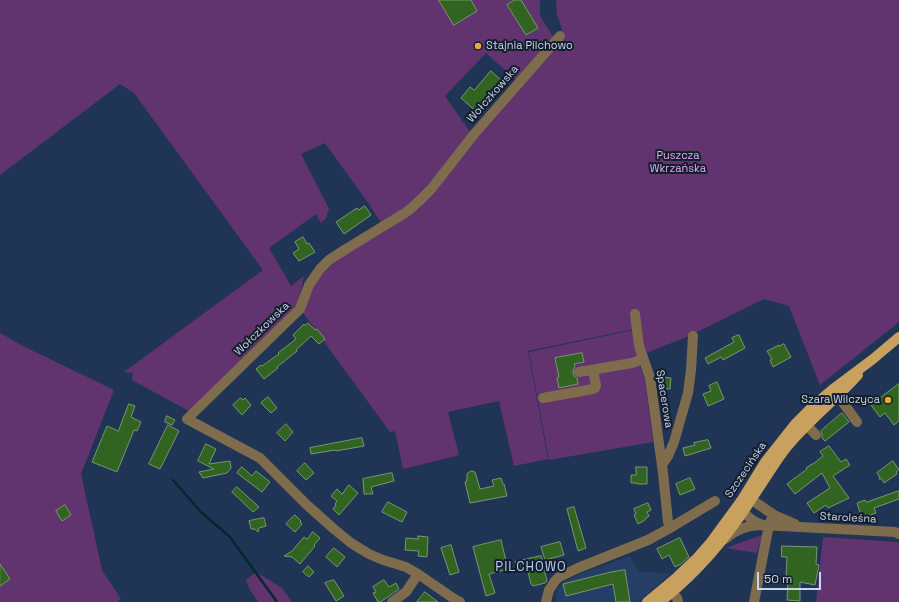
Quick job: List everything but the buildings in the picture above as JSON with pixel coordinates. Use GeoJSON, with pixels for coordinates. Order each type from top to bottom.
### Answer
{"type":"FeatureCollection","features":[{"type":"Feature","properties":{"kind":"main road","name":"Szczecińska"},"geometry":{"type":"LineString","coordinates":[[647,602],[669,589],[697,569],[717,547],[742,506],[765,462],[778,445],[835,392],[849,385],[873,359],[899,337]]}},
{"type":"Feature","properties":{"kind":"main road","name":"Szczecińska"},"geometry":{"type":"LineString","coordinates":[[660,602],[669,589],[742,506],[752,500],[771,468],[803,422]]}},
{"type":"Feature","properties":{"kind":"street","name":"Wołczkowska"},"geometry":{"type":"LineString","coordinates":[[460,602],[406,567],[369,554],[351,543],[307,505],[260,458],[187,419],[300,309],[309,285],[320,269],[329,260],[405,213],[432,188],[477,131],[560,36]]}},
{"type":"Feature","properties":{"kind":"street","name":"Spacerowa"},"geometry":{"type":"LineString","coordinates":[[635,314],[639,346],[650,378],[670,528]]}},
{"type":"Feature","properties":{"kind":"street","name":"Spacerowa"},"geometry":{"type":"LineString","coordinates":[[662,465],[674,442],[688,393],[691,370],[692,336]]}},
{"type":"Feature","properties":{"kind":"street"},"geometry":{"type":"LineString","coordinates":[[579,372],[632,363],[643,359]]}},
{"type":"Feature","properties":{"kind":"street"},"geometry":{"type":"LineString","coordinates":[[543,398],[595,388],[596,386],[592,370]]}},
{"type":"Feature","properties":{"kind":"street"},"geometry":{"type":"LineString","coordinates":[[835,392],[857,422]]}},
{"type":"Feature","properties":{"kind":"street"},"geometry":{"type":"LineString","coordinates":[[803,422],[816,435]]}},
{"type":"Feature","properties":{"kind":"street","name":"Staroleśna"},"geometry":{"type":"LineString","coordinates":[[752,500],[774,515],[800,527]]}},
{"type":"Feature","properties":{"kind":"street"},"geometry":{"type":"LineString","coordinates":[[546,602],[549,590],[558,577],[648,540],[715,501]]}},
{"type":"Feature","properties":{"kind":"street"},"geometry":{"type":"LineString","coordinates":[[742,506],[751,520],[766,525]]}},
{"type":"Feature","properties":{"kind":"street"},"geometry":{"type":"LineString","coordinates":[[754,602],[766,525],[774,515]]}},
{"type":"Feature","properties":{"kind":"street","name":"Staroleśna"},"geometry":{"type":"LineString","coordinates":[[717,547],[726,538],[737,531],[753,525],[897,533]]}},
{"type":"Feature","properties":{"kind":"street"},"geometry":{"type":"LineString","coordinates":[[392,602],[406,592],[418,574]]}},
{"type":"Feature","properties":{"kind":"street"},"geometry":{"type":"LineString","coordinates":[[669,589],[678,602]]}},
{"type":"Feature","properties":{"kind":"shaded area"},"geometry":{"type":"Polygon","coordinates":[[[630,556],[639,572],[672,573],[638,602],[556,602],[557,590],[562,583],[568,579],[630,556]]]}},
{"type":"Feature","properties":{"kind":"green space","name":"Puszcza Wkrzańska"},"geometry":{"type":"Polygon","coordinates":[[[0,0],[540,0],[540,16],[554,38],[516,80],[486,53],[445,96],[472,135],[415,200],[382,224],[325,143],[301,154],[329,209],[326,218],[321,223],[316,214],[269,248],[291,286],[304,276],[298,304],[320,276],[338,259],[407,217],[467,150],[564,36],[557,14],[556,0],[899,0],[899,322],[820,385],[789,306],[764,299],[689,336],[646,353],[634,329],[528,351],[548,459],[514,466],[499,401],[448,412],[459,455],[403,469],[395,431],[390,432],[298,306],[189,411],[132,380],[133,373],[124,372],[263,270],[134,93],[120,84],[0,175],[0,0]]]}},
{"type":"Feature","properties":{"kind":"green space"},"geometry":{"type":"Polygon","coordinates":[[[633,330],[637,358],[645,381],[653,442],[549,460],[529,352],[633,330]]]}},
{"type":"Feature","properties":{"kind":"green space"},"geometry":{"type":"Polygon","coordinates":[[[0,333],[23,346],[114,390],[81,474],[102,570],[121,599],[117,602],[0,602],[0,333]]]}},
{"type":"Feature","properties":{"kind":"green space"},"geometry":{"type":"Polygon","coordinates":[[[762,535],[757,553],[726,548],[762,535]]]}},
{"type":"Feature","properties":{"kind":"green space"},"geometry":{"type":"Polygon","coordinates":[[[823,537],[899,543],[899,602],[816,602],[823,537]]]}},
{"type":"Feature","properties":{"kind":"green space"},"geometry":{"type":"Polygon","coordinates":[[[256,572],[282,588],[292,602],[258,602],[246,580],[256,572]]]}},
{"type":"Feature","properties":{"kind":"waterway"},"geometry":{"type":"LineString","coordinates":[[173,480],[201,512],[230,537],[277,602]]}},
{"type":"Feature","properties":{"kind":"place","name":"Stajnia Pilchowo"},"geometry":{"type":"Point","coordinates":[478,46]}},
{"type":"Feature","properties":{"kind":"place","name":"Szara Wilczyca"},"geometry":{"type":"Point","coordinates":[888,400]}},
{"type":"Feature","properties":{"kind":"district","name":"PILCHOWO"},"geometry":{"type":"Point","coordinates":[531,567]}}]}
